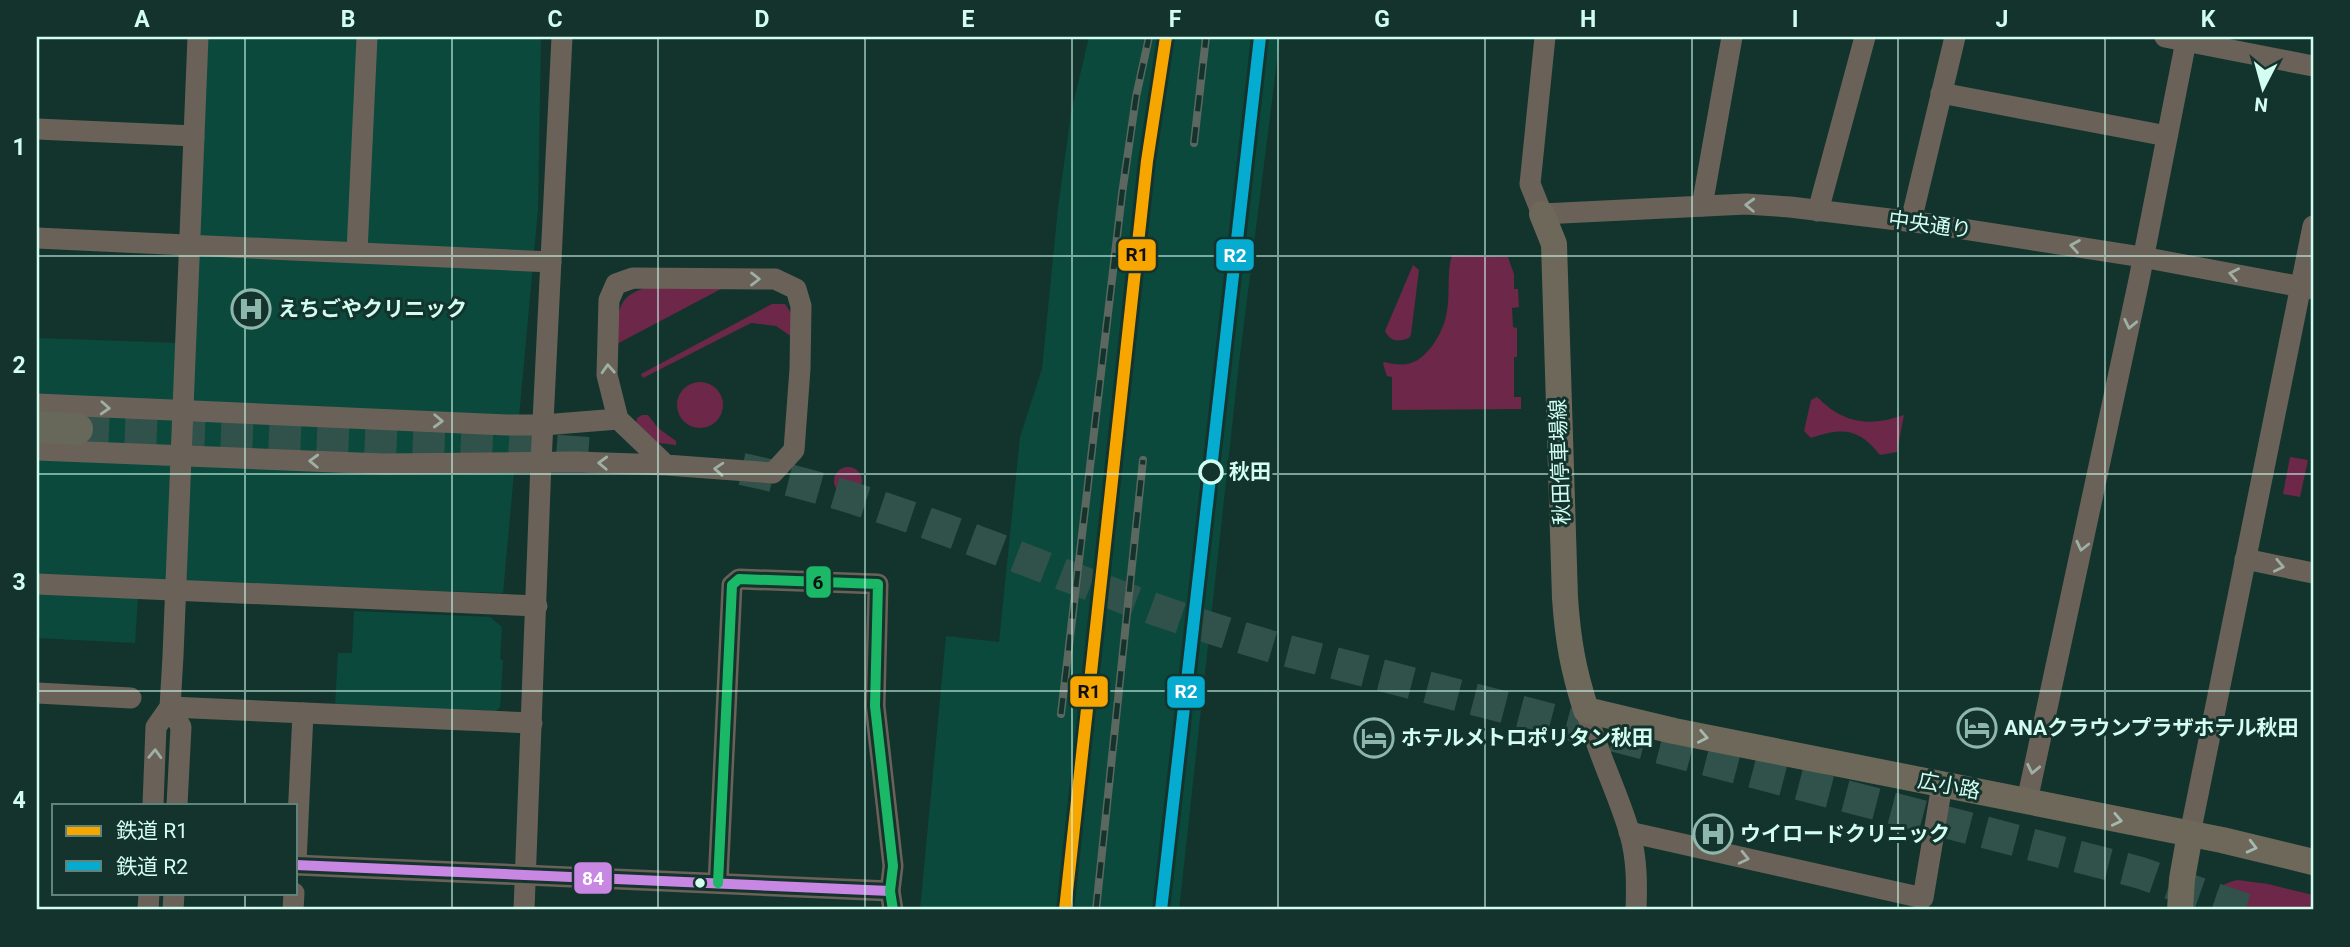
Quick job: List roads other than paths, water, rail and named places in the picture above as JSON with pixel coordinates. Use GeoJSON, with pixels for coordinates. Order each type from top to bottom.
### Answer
{"type":"FeatureCollection","features":[{"type":"Feature","properties":{"kind":"highway"},"geometry":{"type":"LineString","coordinates":[[37,427],[77,429]]}},
{"type":"Feature","properties":{"kind":"main road","name":"秋田停車場線"},"geometry":{"type":"LineString","coordinates":[[1542,214],[1554,244],[1566,611],[1573,670],[1586,710]]}},
{"type":"Feature","properties":{"kind":"main road","name":"広小路"},"geometry":{"type":"LineString","coordinates":[[1586,710],[1661,728],[2190,834],[2313,862]]}},
{"type":"Feature","properties":{"kind":"main road"},"geometry":{"type":"LineString","coordinates":[[2179,910],[2190,834]]}},
{"type":"Feature","properties":{"kind":"street"},"geometry":{"type":"LineString","coordinates":[[177,804],[181,727],[170,707],[198,37]]}},
{"type":"Feature","properties":{"kind":"street"},"geometry":{"type":"LineString","coordinates":[[357,253],[367,37]]}},
{"type":"Feature","properties":{"kind":"street"},"geometry":{"type":"LineString","coordinates":[[524,910],[541,461],[562,37]]}},
{"type":"Feature","properties":{"kind":"street"},"geometry":{"type":"LineString","coordinates":[[1542,214],[1531,184],[1545,37]]}},
{"type":"Feature","properties":{"kind":"street"},"geometry":{"type":"LineString","coordinates":[[1702,206],[1732,37]]}},
{"type":"Feature","properties":{"kind":"street"},"geometry":{"type":"LineString","coordinates":[[1818,211],[1865,37]]}},
{"type":"Feature","properties":{"kind":"street"},"geometry":{"type":"LineString","coordinates":[[1911,221],[1955,37]]}},
{"type":"Feature","properties":{"kind":"street"},"geometry":{"type":"LineString","coordinates":[[2027,801],[2086,532],[2167,136],[2176,39],[2313,66]]}},
{"type":"Feature","properties":{"kind":"street"},"geometry":{"type":"LineString","coordinates":[[1941,93],[2167,136]]}},
{"type":"Feature","properties":{"kind":"street"},"geometry":{"type":"LineString","coordinates":[[37,129],[194,136]]}},
{"type":"Feature","properties":{"kind":"street","name":"中央通り"},"geometry":{"type":"LineString","coordinates":[[1542,214],[1746,204],[1911,221],[2142,257],[2307,288]]}},
{"type":"Feature","properties":{"kind":"street"},"geometry":{"type":"LineString","coordinates":[[2190,834],[2245,559],[2307,288],[2313,226]]}},
{"type":"Feature","properties":{"kind":"street"},"geometry":{"type":"LineString","coordinates":[[37,238],[551,262]]}},
{"type":"Feature","properties":{"kind":"street"},"geometry":{"type":"LineString","coordinates":[[37,450],[383,464],[541,461],[773,472],[794,450],[801,306],[796,289],[775,279],[633,278],[616,284],[609,300],[607,375],[618,419],[666,465]]}},
{"type":"Feature","properties":{"kind":"street"},"geometry":{"type":"LineString","coordinates":[[37,404],[543,425],[618,419]]}},
{"type":"Feature","properties":{"kind":"street"},"geometry":{"type":"LineString","coordinates":[[2245,559],[2313,573]]}},
{"type":"Feature","properties":{"kind":"street"},"geometry":{"type":"LineString","coordinates":[[298,864],[718,883],[892,900],[893,866],[874,706],[878,584],[739,579],[732,585],[718,883]]}},
{"type":"Feature","properties":{"kind":"street"},"geometry":{"type":"LineString","coordinates":[[37,584],[537,606]]}},
{"type":"Feature","properties":{"kind":"street"},"geometry":{"type":"LineString","coordinates":[[37,693],[131,698]]}},
{"type":"Feature","properties":{"kind":"street"},"geometry":{"type":"LineString","coordinates":[[170,707],[532,723]]}},
{"type":"Feature","properties":{"kind":"street"},"geometry":{"type":"LineString","coordinates":[[153,804],[156,727],[170,707]]}},
{"type":"Feature","properties":{"kind":"street"},"geometry":{"type":"LineString","coordinates":[[1586,710],[1629,832],[1637,874],[1636,910]]}},
{"type":"Feature","properties":{"kind":"street"},"geometry":{"type":"LineString","coordinates":[[298,821],[303,713]]}},
{"type":"Feature","properties":{"kind":"street"},"geometry":{"type":"LineString","coordinates":[[1629,832],[1923,898],[1942,785]]}},
{"type":"Feature","properties":{"kind":"tunnel"},"geometry":{"type":"LineString","coordinates":[[77,429],[604,454]]}},
{"type":"Feature","properties":{"kind":"tunnel"},"geometry":{"type":"LineString","coordinates":[[742,469],[847,496],[898,513],[1151,608],[1273,647],[2141,873],[2247,910]]}},
{"type":"Feature","properties":{"kind":"railway"},"geometry":{"type":"LineString","coordinates":[[1061,714],[1122,194],[1136,97],[1149,37]]}},
{"type":"Feature","properties":{"kind":"railway"},"geometry":{"type":"LineString","coordinates":[[1194,143],[1206,37]]}},
{"type":"Feature","properties":{"kind":"railway"},"geometry":{"type":"LineString","coordinates":[[1065,910],[1115,455]]}},
{"type":"Feature","properties":{"kind":"railway"},"geometry":{"type":"LineString","coordinates":[[1096,910],[1143,460]]}},
{"type":"Feature","properties":{"kind":"railway"},"geometry":{"type":"LineString","coordinates":[[1161,910],[1195,603]]}},
{"type":"Feature","properties":{"kind":"rail line","name":"R1"},"geometry":{"type":"LineString","coordinates":[[1065,910],[1147,161],[1166,37]]}},
{"type":"Feature","properties":{"kind":"rail line","name":"R2"},"geometry":{"type":"LineString","coordinates":[[1161,910],[1260,37]]}},
{"type":"Feature","properties":{"kind":"place","name":"えちごやクリニック"},"geometry":{"type":"Point","coordinates":[251,309]}},
{"type":"Feature","properties":{"kind":"place","name":"秋田"},"geometry":{"type":"Point","coordinates":[1211,472]}},
{"type":"Feature","properties":{"kind":"place","name":"ANAクラウンプラザホテル秋田"},"geometry":{"type":"Point","coordinates":[1977,728]}},
{"type":"Feature","properties":{"kind":"place","name":"ホテルメトロポリタン秋田"},"geometry":{"type":"Point","coordinates":[1374,738]}},
{"type":"Feature","properties":{"kind":"place","name":"ウイロードクリニック"},"geometry":{"type":"Point","coordinates":[1713,834]}}]}
